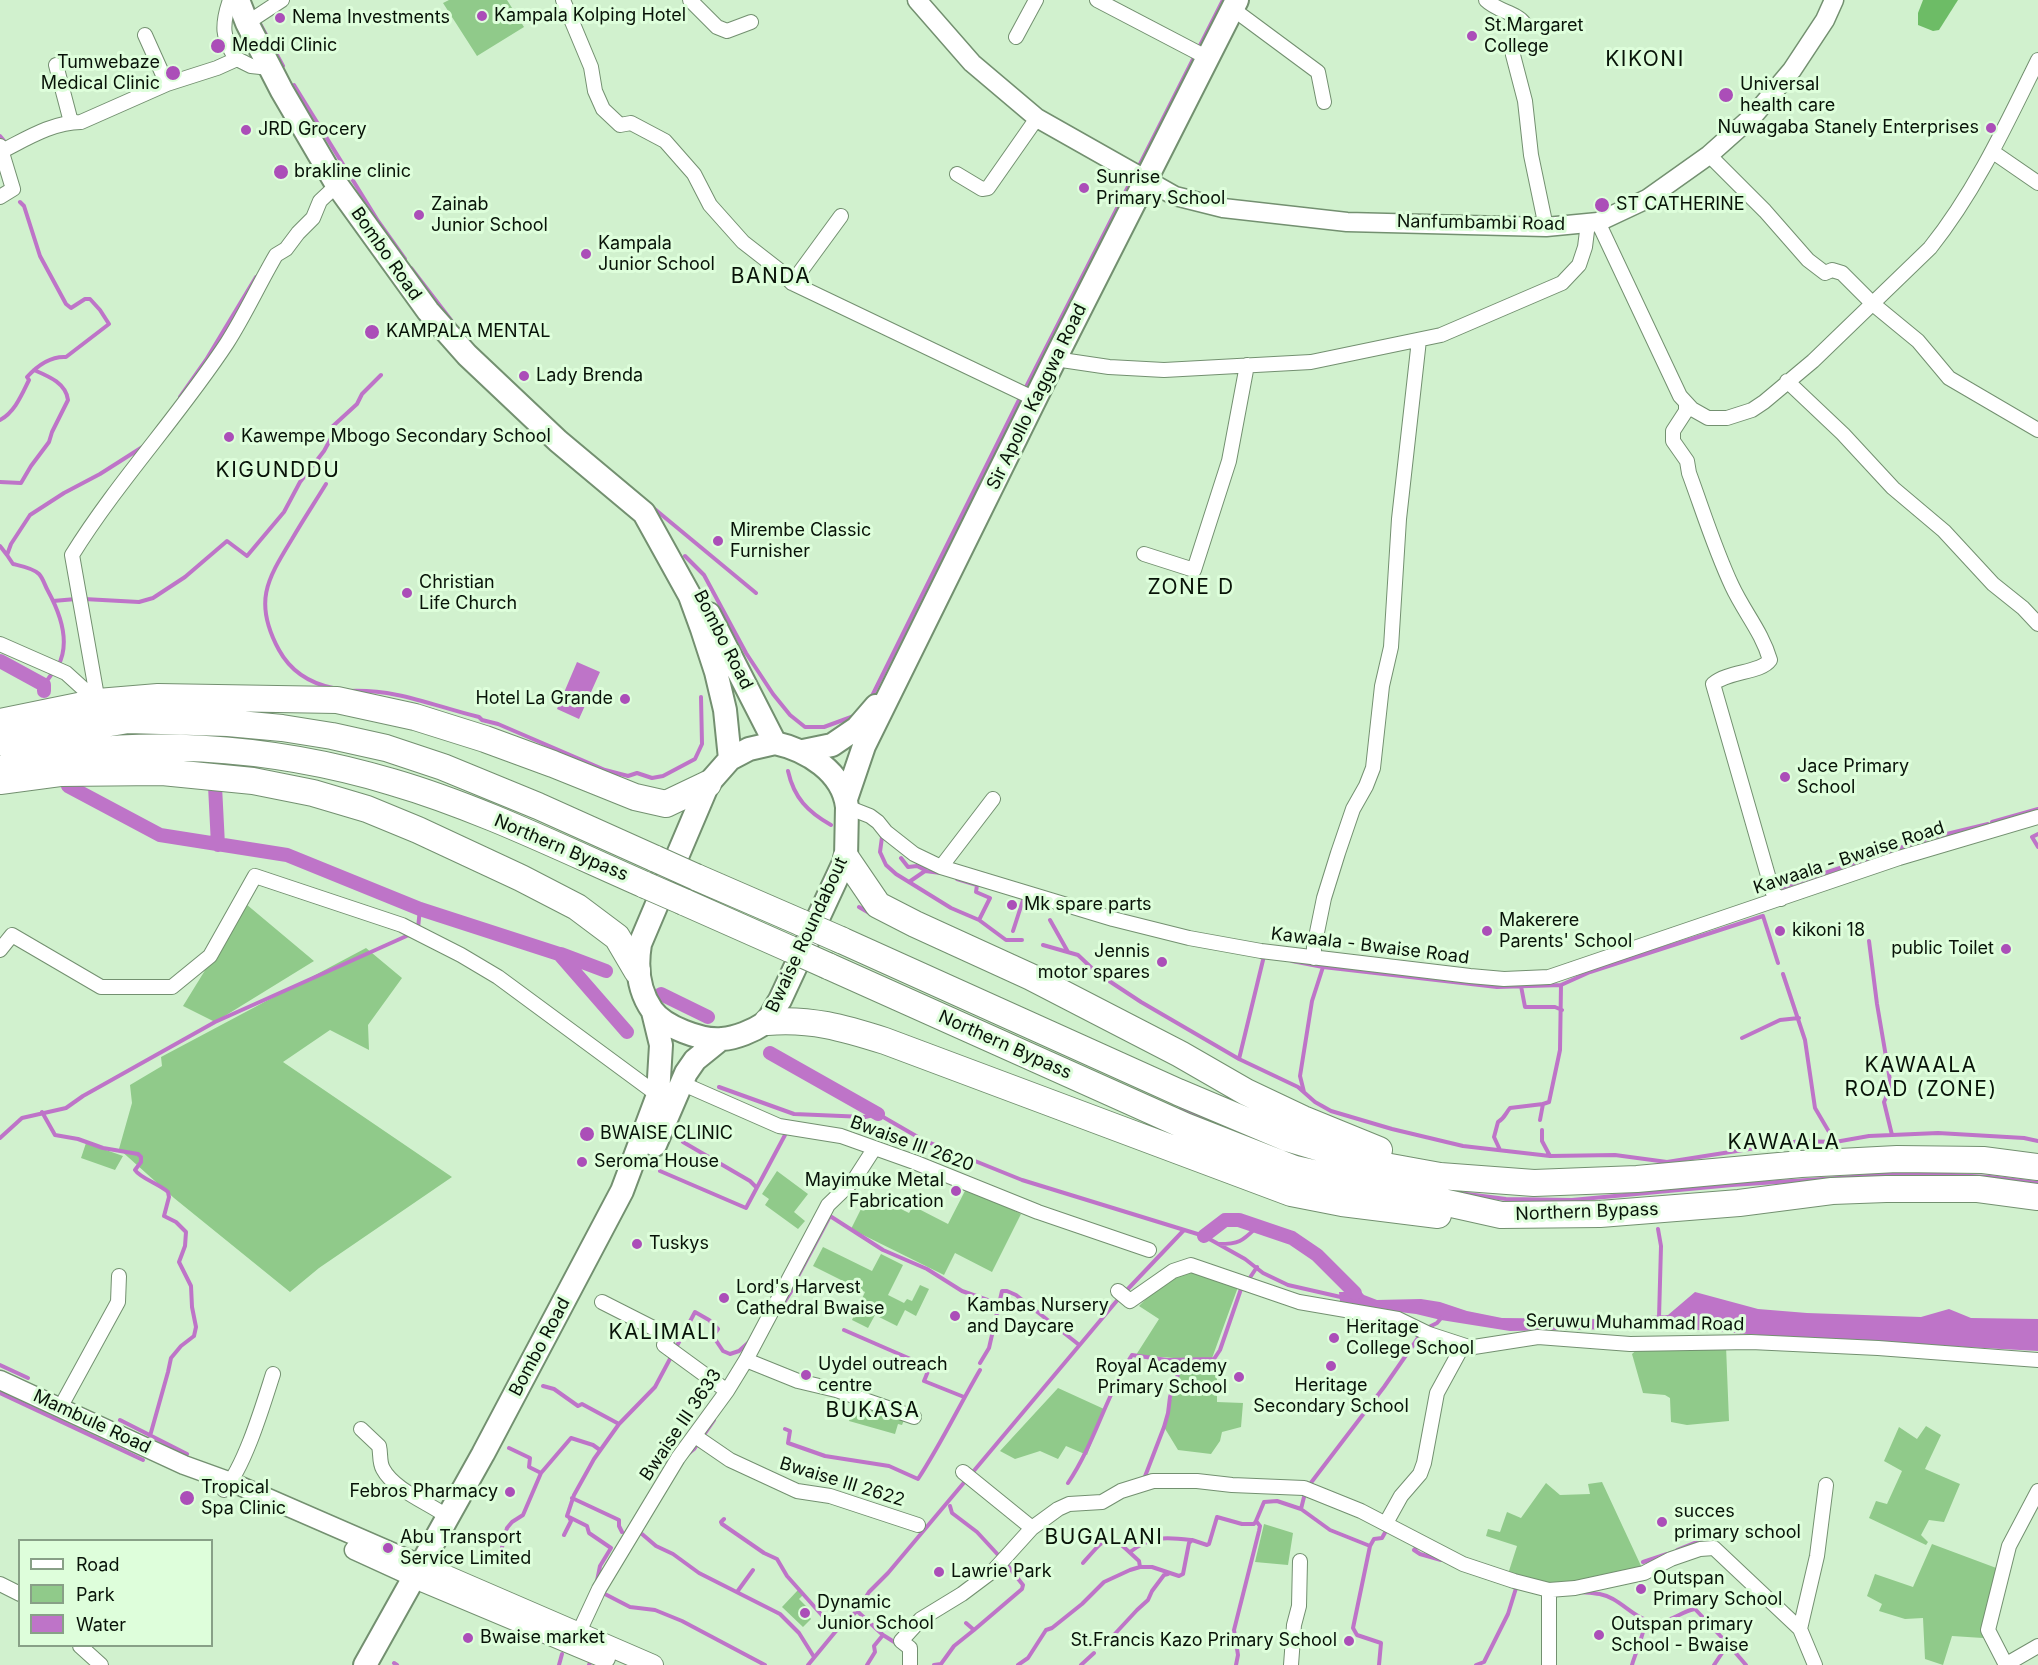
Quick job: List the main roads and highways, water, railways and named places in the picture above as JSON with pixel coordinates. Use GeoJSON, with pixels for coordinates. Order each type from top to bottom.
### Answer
{"type":"FeatureCollection","features":[{"type":"Feature","properties":{"kind":"highway"},"geometry":{"type":"LineString","coordinates":[[0,722],[98,702],[158,698],[337,700],[415,717],[485,739],[635,797],[666,804],[708,784]]}},
{"type":"Feature","properties":{"kind":"highway","name":"Northern Bypass"},"geometry":{"type":"LineString","coordinates":[[0,742],[128,720],[228,723],[282,728],[386,748],[442,767],[538,806],[1178,1092],[1287,1138],[1374,1164],[1440,1176],[1534,1183],[1637,1179],[1847,1161],[1940,1158],[1983,1160],[2038,1167]]}},
{"type":"Feature","properties":{"kind":"highway","name":"Northern Bypass"},"geometry":{"type":"LineString","coordinates":[[0,767],[68,753],[120,749],[243,750],[292,758],[393,782],[468,808],[1185,1126],[1295,1169],[1501,1215],[1600,1215],[1739,1203],[1832,1191],[1886,1189],[1978,1189],[2038,1197]]}},
{"type":"Feature","properties":{"kind":"highway"},"geometry":{"type":"LineString","coordinates":[[0,781],[60,773],[162,772],[253,781],[324,796],[367,809],[418,830],[577,907],[617,937],[637,971]]}},
{"type":"Feature","properties":{"kind":"highway"},"geometry":{"type":"LineString","coordinates":[[846,858],[878,905],[906,920],[1031,977],[1180,1054],[1246,1092],[1303,1119],[1440,1176]]}},
{"type":"Feature","properties":{"kind":"highway"},"geometry":{"type":"LineString","coordinates":[[766,1022],[800,1020],[840,1027],[885,1041],[1291,1193],[1342,1203],[1427,1214],[1476,1217],[1501,1215]]}},
{"type":"Feature","properties":{"kind":"main road","name":"Bombo Road"},"geometry":{"type":"LineString","coordinates":[[238,0],[270,69],[337,185],[428,311],[456,344],[558,441],[644,513],[690,596],[716,672],[725,710],[730,759]]}},
{"type":"Feature","properties":{"kind":"main road","name":"Sir Apollo Kaggwa Road"},"geometry":{"type":"LineString","coordinates":[[846,803],[864,747],[1055,358],[1235,5]]}},
{"type":"Feature","properties":{"kind":"main road","name":"Bombo Road"},"geometry":{"type":"LineString","coordinates":[[662,544],[673,552],[692,576],[775,743]]}},
{"type":"Feature","properties":{"kind":"main road"},"geometry":{"type":"LineString","coordinates":[[803,751],[832,745],[857,728],[895,685]]}},
{"type":"Feature","properties":{"kind":"main road"},"geometry":{"type":"LineString","coordinates":[[653,1012],[642,991],[637,971],[640,945],[708,784],[730,759],[756,747],[775,743],[803,751],[831,774],[840,785],[846,803]]}},
{"type":"Feature","properties":{"kind":"main road","name":"Bwaise Roundabout"},"geometry":{"type":"LineString","coordinates":[[653,1012],[671,1026],[700,1037],[721,1040],[745,1033],[766,1022],[780,1000],[846,858],[846,803]]}},
{"type":"Feature","properties":{"kind":"main road","name":"Bombo Road"},"geometry":{"type":"LineString","coordinates":[[378,1665],[448,1517],[622,1191],[658,1095],[661,1045],[653,1012]]}},
{"type":"Feature","properties":{"kind":"main road","name":"Bombo Road"},"geometry":{"type":"LineString","coordinates":[[365,1665],[422,1573],[631,1200],[681,1083],[695,1060],[721,1040]]}},
{"type":"Feature","properties":{"kind":"main road"},"geometry":{"type":"LineString","coordinates":[[422,1573],[579,1632],[653,1665]]}},
{"type":"Feature","properties":{"kind":"main road"},"geometry":{"type":"LineString","coordinates":[[422,1573],[622,1665]]}},
{"type":"Feature","properties":{"kind":"water"},"geometry":{"type":"Polygon","coordinates":[[[577,662],[600,672],[579,719],[557,709],[577,662]]]}},
{"type":"Feature","properties":{"kind":"water"},"geometry":{"type":"Polygon","coordinates":[[[1350,1280],[1364,1295],[1377,1300],[1421,1299],[1502,1318],[1597,1319],[1668,1315],[1695,1292],[1758,1309],[1807,1313],[1921,1317],[1949,1309],[1971,1318],[2038,1319],[2038,1351],[1784,1337],[1674,1328],[1510,1331],[1416,1314],[1358,1307],[1340,1301],[1339,1292],[1346,1290],[1338,1283],[1350,1280]]]}},
{"type":"Feature","properties":{"kind":"waterway"},"geometry":{"type":"LineString","coordinates":[[1138,168],[1223,0]]}},
{"type":"Feature","properties":{"kind":"waterway"},"geometry":{"type":"LineString","coordinates":[[258,20],[283,66]]}},
{"type":"Feature","properties":{"kind":"waterway"},"geometry":{"type":"LineString","coordinates":[[294,85],[378,221],[405,259]]}},
{"type":"Feature","properties":{"kind":"waterway"},"geometry":{"type":"LineString","coordinates":[[0,136],[5,142]]}},
{"type":"Feature","properties":{"kind":"waterway"},"geometry":{"type":"LineString","coordinates":[[1025,389],[1133,177]]}},
{"type":"Feature","properties":{"kind":"waterway"},"geometry":{"type":"LineString","coordinates":[[0,420],[14,408],[29,380],[27,377],[35,369],[49,360],[66,357],[109,324],[90,299],[85,299],[71,308],[66,304],[40,256],[24,206],[20,202]]}},
{"type":"Feature","properties":{"kind":"waterway"},"geometry":{"type":"LineString","coordinates":[[411,268],[454,324]]}},
{"type":"Feature","properties":{"kind":"waterway"},"geometry":{"type":"LineString","coordinates":[[180,397],[206,360],[256,277]]}},
{"type":"Feature","properties":{"kind":"waterway"},"geometry":{"type":"LineString","coordinates":[[0,482],[21,483],[49,442],[68,400],[67,394],[60,385],[34,370]]}},
{"type":"Feature","properties":{"kind":"waterway"},"geometry":{"type":"LineString","coordinates":[[84,599],[139,602],[153,598],[185,577],[227,541],[247,556],[284,512],[300,482],[324,451],[335,431],[333,426],[357,404],[362,394],[381,375]]}},
{"type":"Feature","properties":{"kind":"waterway"},"geometry":{"type":"LineString","coordinates":[[871,698],[1021,396]]}},
{"type":"Feature","properties":{"kind":"waterway"},"geometry":{"type":"LineString","coordinates":[[58,666],[64,647],[60,618],[39,574],[13,564],[7,555],[11,544],[30,515],[144,446]]}},
{"type":"Feature","properties":{"kind":"waterway"},"geometry":{"type":"LineString","coordinates":[[326,484],[276,567],[266,592],[265,605],[271,633],[289,665],[309,680],[333,688]]}},
{"type":"Feature","properties":{"kind":"waterway"},"geometry":{"type":"LineString","coordinates":[[651,506],[756,593]]}},
{"type":"Feature","properties":{"kind":"waterway"},"geometry":{"type":"LineString","coordinates":[[0,546],[7,555]]}},
{"type":"Feature","properties":{"kind":"waterway"},"geometry":{"type":"LineString","coordinates":[[685,556],[704,575],[746,653],[790,715],[805,727],[824,727],[854,716]]}},
{"type":"Feature","properties":{"kind":"waterway"},"geometry":{"type":"LineString","coordinates":[[53,601],[76,599]]}},
{"type":"Feature","properties":{"kind":"waterway"},"geometry":{"type":"LineString","coordinates":[[0,661],[44,685],[44,691]]}},
{"type":"Feature","properties":{"kind":"waterway"},"geometry":{"type":"LineString","coordinates":[[44,685],[53,672]]}},
{"type":"Feature","properties":{"kind":"waterway"},"geometry":{"type":"LineString","coordinates":[[349,691],[400,695],[479,717],[605,770],[628,776],[637,773],[652,778],[663,776],[695,759],[702,744],[701,697]]}},
{"type":"Feature","properties":{"kind":"waterway"},"geometry":{"type":"LineString","coordinates":[[788,771],[798,797],[815,815],[831,825]]}},
{"type":"Feature","properties":{"kind":"waterway"},"geometry":{"type":"LineString","coordinates":[[68,786],[160,835],[287,855],[420,909],[559,954],[627,1032]]}},
{"type":"Feature","properties":{"kind":"waterway"},"geometry":{"type":"LineString","coordinates":[[215,786],[218,845]]}},
{"type":"Feature","properties":{"kind":"waterway"},"geometry":{"type":"LineString","coordinates":[[1992,822],[2038,809]]}},
{"type":"Feature","properties":{"kind":"waterway"},"geometry":{"type":"LineString","coordinates":[[1775,892],[1792,884],[1930,838],[1988,824]]}},
{"type":"Feature","properties":{"kind":"waterway"},"geometry":{"type":"LineString","coordinates":[[2038,834],[2032,837],[2038,847]]}},
{"type":"Feature","properties":{"kind":"waterway"},"geometry":{"type":"LineString","coordinates":[[882,837],[880,852],[886,865],[896,874],[951,908],[979,920],[1006,940],[1022,940]]}},
{"type":"Feature","properties":{"kind":"waterway"},"geometry":{"type":"LineString","coordinates":[[901,858],[908,867],[917,866],[925,870]]}},
{"type":"Feature","properties":{"kind":"waterway"},"geometry":{"type":"LineString","coordinates":[[909,882],[925,871],[941,873]]}},
{"type":"Feature","properties":{"kind":"waterway"},"geometry":{"type":"LineString","coordinates":[[957,879],[977,885],[976,892],[990,898],[979,920]]}},
{"type":"Feature","properties":{"kind":"waterway"},"geometry":{"type":"LineString","coordinates":[[1013,931],[1024,897]]}},
{"type":"Feature","properties":{"kind":"waterway"},"geometry":{"type":"LineString","coordinates":[[859,907],[871,914]]}},
{"type":"Feature","properties":{"kind":"waterway"},"geometry":{"type":"LineString","coordinates":[[418,928],[420,909]]}},
{"type":"Feature","properties":{"kind":"waterway"},"geometry":{"type":"LineString","coordinates":[[1292,961],[1323,967],[1497,987],[1561,985],[1590,972],[1763,916],[1778,963]]}},
{"type":"Feature","properties":{"kind":"waterway"},"geometry":{"type":"LineString","coordinates":[[1050,920],[1068,952]]}},
{"type":"Feature","properties":{"kind":"waterway"},"geometry":{"type":"LineString","coordinates":[[0,1138],[22,1118],[66,1108],[83,1096],[215,1022],[411,934]]}},
{"type":"Feature","properties":{"kind":"waterway"},"geometry":{"type":"LineString","coordinates":[[1869,941],[1891,1086],[1884,1102],[1892,1135]]}},
{"type":"Feature","properties":{"kind":"waterway"},"geometry":{"type":"LineString","coordinates":[[1043,945],[1078,955],[1097,973],[1141,1002],[1239,1059],[1298,1087],[1315,1102],[1331,1111],[1463,1146],[1550,1156],[1615,1155],[1667,1162],[1800,1141],[1835,1142],[1869,1136],[1938,1133],[2024,1138],[2038,1141]]}},
{"type":"Feature","properties":{"kind":"waterway"},"geometry":{"type":"LineString","coordinates":[[561,954],[606,971]]}},
{"type":"Feature","properties":{"kind":"waterway"},"geometry":{"type":"LineString","coordinates":[[1239,1059],[1264,956]]}},
{"type":"Feature","properties":{"kind":"waterway"},"geometry":{"type":"LineString","coordinates":[[1304,1092],[1300,1076],[1312,1001],[1323,967]]}},
{"type":"Feature","properties":{"kind":"waterway"},"geometry":{"type":"LineString","coordinates":[[1783,974],[1805,1040],[1815,1108],[1835,1142]]}},
{"type":"Feature","properties":{"kind":"waterway"},"geometry":{"type":"LineString","coordinates":[[1540,1120],[1543,1104],[1549,1102],[1560,1050],[1561,985]]}},
{"type":"Feature","properties":{"kind":"waterway"},"geometry":{"type":"LineString","coordinates":[[1521,986],[1525,1007],[1555,1007],[1562,1010]]}},
{"type":"Feature","properties":{"kind":"waterway"},"geometry":{"type":"LineString","coordinates":[[661,994],[708,1017]]}},
{"type":"Feature","properties":{"kind":"waterway"},"geometry":{"type":"LineString","coordinates":[[1742,1038],[1780,1020],[1799,1018]]}},
{"type":"Feature","properties":{"kind":"waterway"},"geometry":{"type":"LineString","coordinates":[[770,1053],[878,1114]]}},
{"type":"Feature","properties":{"kind":"waterway"},"geometry":{"type":"LineString","coordinates":[[719,1087],[794,1114],[865,1117],[878,1114],[923,1140],[1022,1180],[1204,1236],[1245,1259],[1263,1273],[1288,1285],[1345,1298]]}},
{"type":"Feature","properties":{"kind":"waterway"},"geometry":{"type":"LineString","coordinates":[[1500,1150],[1494,1137],[1498,1122],[1510,1108],[1543,1104]]}},
{"type":"Feature","properties":{"kind":"waterway"},"geometry":{"type":"LineString","coordinates":[[1181,1109],[1224,1128]]}},
{"type":"Feature","properties":{"kind":"waterway"},"geometry":{"type":"LineString","coordinates":[[42,1112],[55,1135],[78,1139],[103,1148],[138,1154],[141,1162],[135,1170],[168,1192],[169,1197],[164,1216],[176,1222],[186,1232],[185,1246],[179,1262],[191,1286],[196,1327],[194,1336],[171,1358],[150,1436]]}},
{"type":"Feature","properties":{"kind":"waterway"},"geometry":{"type":"LineString","coordinates":[[1542,1130],[1542,1141],[1550,1156]]}},
{"type":"Feature","properties":{"kind":"waterway"},"geometry":{"type":"LineString","coordinates":[[660,1171],[746,1208],[785,1135]]}},
{"type":"Feature","properties":{"kind":"waterway"},"geometry":{"type":"LineString","coordinates":[[683,1142],[750,1181],[756,1187]]}},
{"type":"Feature","properties":{"kind":"waterway"},"geometry":{"type":"LineString","coordinates":[[1287,1152],[1305,1159]]}},
{"type":"Feature","properties":{"kind":"waterway"},"geometry":{"type":"LineString","coordinates":[[1459,1193],[1506,1199],[1572,1200],[1732,1185],[1913,1173],[1990,1177],[2038,1183]]}},
{"type":"Feature","properties":{"kind":"waterway"},"geometry":{"type":"LineString","coordinates":[[797,1278],[830,1216],[883,1250],[927,1269],[962,1291],[996,1303],[999,1301]]}},
{"type":"Feature","properties":{"kind":"waterway"},"geometry":{"type":"LineString","coordinates":[[1204,1236],[1225,1220],[1239,1220],[1292,1238],[1317,1255],[1355,1293]]}},
{"type":"Feature","properties":{"kind":"waterway"},"geometry":{"type":"LineString","coordinates":[[1219,1244],[1241,1240],[1258,1226]]}},
{"type":"Feature","properties":{"kind":"waterway"},"geometry":{"type":"LineString","coordinates":[[1658,1229],[1661,1246],[1659,1318]]}},
{"type":"Feature","properties":{"kind":"waterway"},"geometry":{"type":"LineString","coordinates":[[1125,1292],[1184,1230]]}},
{"type":"Feature","properties":{"kind":"waterway"},"geometry":{"type":"LineString","coordinates":[[1249,1279],[1257,1267]]}},
{"type":"Feature","properties":{"kind":"waterway"},"geometry":{"type":"LineString","coordinates":[[1068,1483],[1086,1452],[1115,1386],[1132,1355],[1167,1360],[1214,1359],[1220,1350],[1241,1289]]}},
{"type":"Feature","properties":{"kind":"waterway"},"geometry":{"type":"LineString","coordinates":[[782,1306],[792,1290]]}},
{"type":"Feature","properties":{"kind":"waterway"},"geometry":{"type":"LineString","coordinates":[[980,1363],[989,1348],[1002,1291],[1016,1295],[1078,1344]]}},
{"type":"Feature","properties":{"kind":"waterway"},"geometry":{"type":"LineString","coordinates":[[808,1665],[836,1631],[857,1611],[869,1592],[888,1573],[1120,1297]]}},
{"type":"Feature","properties":{"kind":"waterway"},"geometry":{"type":"LineString","coordinates":[[597,1581],[600,1566],[611,1548],[589,1533],[587,1526],[567,1516],[574,1495],[594,1459],[619,1424],[655,1387],[695,1312],[709,1320],[718,1329],[713,1336],[723,1351],[730,1354],[739,1351],[749,1342]]}},
{"type":"Feature","properties":{"kind":"waterway"},"geometry":{"type":"LineString","coordinates":[[1429,1327],[1442,1317]]}},
{"type":"Feature","properties":{"kind":"waterway"},"geometry":{"type":"LineString","coordinates":[[844,1330],[922,1364],[928,1369]]}},
{"type":"Feature","properties":{"kind":"waterway"},"geometry":{"type":"LineString","coordinates":[[1310,1484],[1384,1387],[1418,1338]]}},
{"type":"Feature","properties":{"kind":"waterway"},"geometry":{"type":"LineString","coordinates":[[941,1358],[928,1370],[924,1381],[964,1397]]}},
{"type":"Feature","properties":{"kind":"waterway"},"geometry":{"type":"LineString","coordinates":[[1144,1479],[1164,1427],[1170,1397],[1183,1360]]}},
{"type":"Feature","properties":{"kind":"waterway"},"geometry":{"type":"LineString","coordinates":[[0,1365],[28,1378]]}},
{"type":"Feature","properties":{"kind":"waterway"},"geometry":{"type":"LineString","coordinates":[[785,1429],[790,1431],[788,1443],[825,1456],[889,1466],[918,1479],[980,1370]]}},
{"type":"Feature","properties":{"kind":"waterway"},"geometry":{"type":"LineString","coordinates":[[543,1386],[554,1389],[578,1406],[582,1404],[619,1424]]}},
{"type":"Feature","properties":{"kind":"waterway"},"geometry":{"type":"LineString","coordinates":[[0,1393],[143,1460]]}},
{"type":"Feature","properties":{"kind":"waterway"},"geometry":{"type":"LineString","coordinates":[[120,1420],[187,1454]]}},
{"type":"Feature","properties":{"kind":"waterway"},"geometry":{"type":"LineString","coordinates":[[688,1454],[714,1420]]}},
{"type":"Feature","properties":{"kind":"waterway"},"geometry":{"type":"LineString","coordinates":[[502,1552],[507,1528],[523,1515],[541,1473],[571,1438],[593,1445],[600,1450]]}},
{"type":"Feature","properties":{"kind":"waterway"},"geometry":{"type":"LineString","coordinates":[[509,1448],[530,1458],[529,1467],[541,1473]]}},
{"type":"Feature","properties":{"kind":"waterway"},"geometry":{"type":"LineString","coordinates":[[1305,1493],[1301,1509],[1330,1530],[1370,1546],[1374,1539],[1382,1538],[1387,1529]]}},
{"type":"Feature","properties":{"kind":"waterway"},"geometry":{"type":"LineString","coordinates":[[572,1498],[619,1520],[622,1532]]}},
{"type":"Feature","properties":{"kind":"waterway"},"geometry":{"type":"LineString","coordinates":[[1236,1665],[1238,1655],[1234,1630],[1259,1531],[1260,1526],[1256,1521],[1264,1502],[1277,1501],[1301,1509]]}},
{"type":"Feature","properties":{"kind":"waterway"},"geometry":{"type":"LineString","coordinates":[[950,1506],[952,1513],[977,1532],[1001,1558]]}},
{"type":"Feature","properties":{"kind":"waterway"},"geometry":{"type":"LineString","coordinates":[[564,1535],[571,1521],[569,1517]]}},
{"type":"Feature","properties":{"kind":"waterway"},"geometry":{"type":"LineString","coordinates":[[1018,1665],[1028,1658],[1046,1630],[1052,1628],[1082,1604],[1104,1582],[1140,1567],[1152,1567],[1179,1576],[1183,1574],[1189,1543],[1192,1540],[1209,1544],[1217,1517],[1242,1524],[1254,1524],[1256,1521]]}},
{"type":"Feature","properties":{"kind":"waterway"},"geometry":{"type":"LineString","coordinates":[[724,1519],[722,1524],[764,1553],[777,1559],[787,1576],[836,1631]]}},
{"type":"Feature","properties":{"kind":"waterway"},"geometry":{"type":"LineString","coordinates":[[642,1534],[656,1546],[673,1554],[699,1573],[780,1614],[799,1633],[814,1657]]}},
{"type":"Feature","properties":{"kind":"waterway"},"geometry":{"type":"LineString","coordinates":[[1130,1552],[1152,1540],[1173,1538],[1191,1540]]}},
{"type":"Feature","properties":{"kind":"waterway"},"geometry":{"type":"LineString","coordinates":[[1083,1563],[1105,1540],[1110,1539],[1121,1545],[1139,1561],[1140,1567]]}},
{"type":"Feature","properties":{"kind":"waterway"},"geometry":{"type":"LineString","coordinates":[[1677,1550],[1704,1539]]}},
{"type":"Feature","properties":{"kind":"waterway"},"geometry":{"type":"LineString","coordinates":[[1370,1546],[1353,1628],[1357,1635],[1381,1643],[1379,1665]]}},
{"type":"Feature","properties":{"kind":"waterway"},"geometry":{"type":"LineString","coordinates":[[1418,1546],[1414,1550],[1420,1554],[1441,1560]]}},
{"type":"Feature","properties":{"kind":"waterway"},"geometry":{"type":"LineString","coordinates":[[1643,1562],[1667,1554]]}},
{"type":"Feature","properties":{"kind":"waterway"},"geometry":{"type":"LineString","coordinates":[[966,1623],[974,1630],[1022,1589],[1023,1585],[1008,1566]]}},
{"type":"Feature","properties":{"kind":"waterway"},"geometry":{"type":"LineString","coordinates":[[737,1592],[753,1570]]}},
{"type":"Feature","properties":{"kind":"waterway"},"geometry":{"type":"LineString","coordinates":[[1112,1637],[1148,1600],[1164,1575],[1168,1574]]}},
{"type":"Feature","properties":{"kind":"waterway"},"geometry":{"type":"LineString","coordinates":[[1476,1665],[1484,1662],[1508,1614],[1517,1585]]}},
{"type":"Feature","properties":{"kind":"waterway"},"geometry":{"type":"LineString","coordinates":[[601,1592],[630,1607],[655,1610],[682,1621],[765,1665]]}},
{"type":"Feature","properties":{"kind":"waterway"},"geometry":{"type":"LineString","coordinates":[[1581,1592],[1609,1597],[1640,1617],[1652,1621],[1664,1621],[1695,1609],[1728,1644]]}},
{"type":"Feature","properties":{"kind":"waterway"},"geometry":{"type":"LineString","coordinates":[[857,1611],[883,1635],[899,1645]]}},
{"type":"Feature","properties":{"kind":"waterway"},"geometry":{"type":"LineString","coordinates":[[1632,1665],[1643,1634],[1645,1619]]}},
{"type":"Feature","properties":{"kind":"waterway"},"geometry":{"type":"LineString","coordinates":[[934,1665],[941,1664],[954,1646],[974,1630]]}},
{"type":"Feature","properties":{"kind":"waterway"},"geometry":{"type":"LineString","coordinates":[[867,1665],[875,1652],[874,1646],[883,1635]]}},
{"type":"Feature","properties":{"kind":"waterway"},"geometry":{"type":"LineString","coordinates":[[1714,1665],[1728,1644],[1746,1665]]}},
{"type":"Feature","properties":{"kind":"waterway"},"geometry":{"type":"LineString","coordinates":[[1081,1665],[1094,1653]]}},
{"type":"Feature","properties":{"kind":"waterway"},"geometry":{"type":"LineString","coordinates":[[559,1665],[562,1654]]}},
{"type":"Feature","properties":{"kind":"place","name":"Kampala Kolping Hotel"},"geometry":{"type":"Point","coordinates":[482,16]}},
{"type":"Feature","properties":{"kind":"place","name":"Nema Investments"},"geometry":{"type":"Point","coordinates":[280,18]}},
{"type":"Feature","properties":{"kind":"place","name":"St.Margaret College"},"geometry":{"type":"Point","coordinates":[1472,36]}},
{"type":"Feature","properties":{"kind":"place","name":"Meddi Clinic"},"geometry":{"type":"Point","coordinates":[218,46]}},
{"type":"Feature","properties":{"kind":"place","name":"Tumwebaze Medical Clinic"},"geometry":{"type":"Point","coordinates":[173,73]}},
{"type":"Feature","properties":{"kind":"place","name":"Universal health care"},"geometry":{"type":"Point","coordinates":[1726,95]}},
{"type":"Feature","properties":{"kind":"place","name":"Nuwagaba Stanely Enterprises"},"geometry":{"type":"Point","coordinates":[1991,128]}},
{"type":"Feature","properties":{"kind":"place","name":"JRD Grocery"},"geometry":{"type":"Point","coordinates":[246,130]}},
{"type":"Feature","properties":{"kind":"place","name":"brakline clinic"},"geometry":{"type":"Point","coordinates":[281,172]}},
{"type":"Feature","properties":{"kind":"place","name":"Sunrise Primary School"},"geometry":{"type":"Point","coordinates":[1084,188]}},
{"type":"Feature","properties":{"kind":"place","name":"ST CATHERINE"},"geometry":{"type":"Point","coordinates":[1602,205]}},
{"type":"Feature","properties":{"kind":"place","name":"Zainab Junior School"},"geometry":{"type":"Point","coordinates":[419,215]}},
{"type":"Feature","properties":{"kind":"place","name":"Kampala Junior School"},"geometry":{"type":"Point","coordinates":[586,254]}},
{"type":"Feature","properties":{"kind":"place","name":"KAMPALA MENTAL"},"geometry":{"type":"Point","coordinates":[372,332]}},
{"type":"Feature","properties":{"kind":"place","name":"Lady Brenda"},"geometry":{"type":"Point","coordinates":[524,376]}},
{"type":"Feature","properties":{"kind":"place","name":"Kawempe Mbogo Secondary School"},"geometry":{"type":"Point","coordinates":[229,437]}},
{"type":"Feature","properties":{"kind":"place","name":"Mirembe Classic Furnisher"},"geometry":{"type":"Point","coordinates":[718,541]}},
{"type":"Feature","properties":{"kind":"place","name":"Christian Life Church"},"geometry":{"type":"Point","coordinates":[407,593]}},
{"type":"Feature","properties":{"kind":"place","name":"Hotel La Grande"},"geometry":{"type":"Point","coordinates":[625,699]}},
{"type":"Feature","properties":{"kind":"place","name":"Jace Primary School"},"geometry":{"type":"Point","coordinates":[1785,777]}},
{"type":"Feature","properties":{"kind":"place","name":"Mk spare parts"},"geometry":{"type":"Point","coordinates":[1012,905]}},
{"type":"Feature","properties":{"kind":"place","name":"Makerere Parents' School"},"geometry":{"type":"Point","coordinates":[1487,931]}},
{"type":"Feature","properties":{"kind":"place","name":"kikoni 18"},"geometry":{"type":"Point","coordinates":[1780,931]}},
{"type":"Feature","properties":{"kind":"place","name":"public Toilet"},"geometry":{"type":"Point","coordinates":[2006,949]}},
{"type":"Feature","properties":{"kind":"place","name":"Jennis motor spares"},"geometry":{"type":"Point","coordinates":[1162,962]}},
{"type":"Feature","properties":{"kind":"place","name":"BWAISE CLINIC"},"geometry":{"type":"Point","coordinates":[587,1134]}},
{"type":"Feature","properties":{"kind":"place","name":"Seroma House"},"geometry":{"type":"Point","coordinates":[582,1162]}},
{"type":"Feature","properties":{"kind":"place","name":"Mayimuke Metal Fabrication"},"geometry":{"type":"Point","coordinates":[956,1191]}},
{"type":"Feature","properties":{"kind":"place","name":"Tuskys"},"geometry":{"type":"Point","coordinates":[637,1244]}},
{"type":"Feature","properties":{"kind":"place","name":"Lord's Harvest Cathedral Bwaise"},"geometry":{"type":"Point","coordinates":[724,1298]}},
{"type":"Feature","properties":{"kind":"place","name":"Kambas Nursery and Daycare"},"geometry":{"type":"Point","coordinates":[955,1316]}},
{"type":"Feature","properties":{"kind":"place","name":"Heritage College School"},"geometry":{"type":"Point","coordinates":[1334,1338]}},
{"type":"Feature","properties":{"kind":"place","name":"Heritage Secondary School"},"geometry":{"type":"Point","coordinates":[1331,1366]}},
{"type":"Feature","properties":{"kind":"place","name":"Uydel outreach centre"},"geometry":{"type":"Point","coordinates":[806,1375]}},
{"type":"Feature","properties":{"kind":"place","name":"Royal Academy Primary School"},"geometry":{"type":"Point","coordinates":[1239,1377]}},
{"type":"Feature","properties":{"kind":"place","name":"Febros Pharmacy"},"geometry":{"type":"Point","coordinates":[510,1492]}},
{"type":"Feature","properties":{"kind":"place","name":"Tropical Spa Clinic"},"geometry":{"type":"Point","coordinates":[187,1498]}},
{"type":"Feature","properties":{"kind":"place","name":"succes primary school"},"geometry":{"type":"Point","coordinates":[1662,1522]}},
{"type":"Feature","properties":{"kind":"place","name":"Abu Transport Service Limited"},"geometry":{"type":"Point","coordinates":[388,1548]}},
{"type":"Feature","properties":{"kind":"place","name":"Lawrie Park"},"geometry":{"type":"Point","coordinates":[939,1572]}},
{"type":"Feature","properties":{"kind":"place","name":"Outspan Primary School"},"geometry":{"type":"Point","coordinates":[1641,1589]}},
{"type":"Feature","properties":{"kind":"place","name":"Dynamic Junior School"},"geometry":{"type":"Point","coordinates":[805,1613]}},
{"type":"Feature","properties":{"kind":"place","name":"Outspan primary School - Bwaise"},"geometry":{"type":"Point","coordinates":[1599,1635]}},
{"type":"Feature","properties":{"kind":"place","name":"Bwaise market"},"geometry":{"type":"Point","coordinates":[468,1638]}},
{"type":"Feature","properties":{"kind":"place","name":"St.Francis Kazo Primary School"},"geometry":{"type":"Point","coordinates":[1349,1641]}},
{"type":"Feature","properties":{"kind":"district","name":"KIKONI"},"geometry":{"type":"Point","coordinates":[1645,60]}},
{"type":"Feature","properties":{"kind":"district","name":"BANDA"},"geometry":{"type":"Point","coordinates":[771,277]}},
{"type":"Feature","properties":{"kind":"district","name":"KIGUNDDU"},"geometry":{"type":"Point","coordinates":[278,471]}},
{"type":"Feature","properties":{"kind":"district","name":"ZONE D"},"geometry":{"type":"Point","coordinates":[1191,588]}},
{"type":"Feature","properties":{"kind":"district","name":"KAWAALA ROAD (ZONE)"},"geometry":{"type":"Point","coordinates":[1921,1078]}},
{"type":"Feature","properties":{"kind":"district","name":"KAWAALA"},"geometry":{"type":"Point","coordinates":[1784,1143]}},
{"type":"Feature","properties":{"kind":"district","name":"KALIMALI"},"geometry":{"type":"Point","coordinates":[663,1333]}},
{"type":"Feature","properties":{"kind":"district","name":"BUKASA"},"geometry":{"type":"Point","coordinates":[873,1411]}},
{"type":"Feature","properties":{"kind":"district","name":"BUGALANI"},"geometry":{"type":"Point","coordinates":[1104,1538]}}]}
